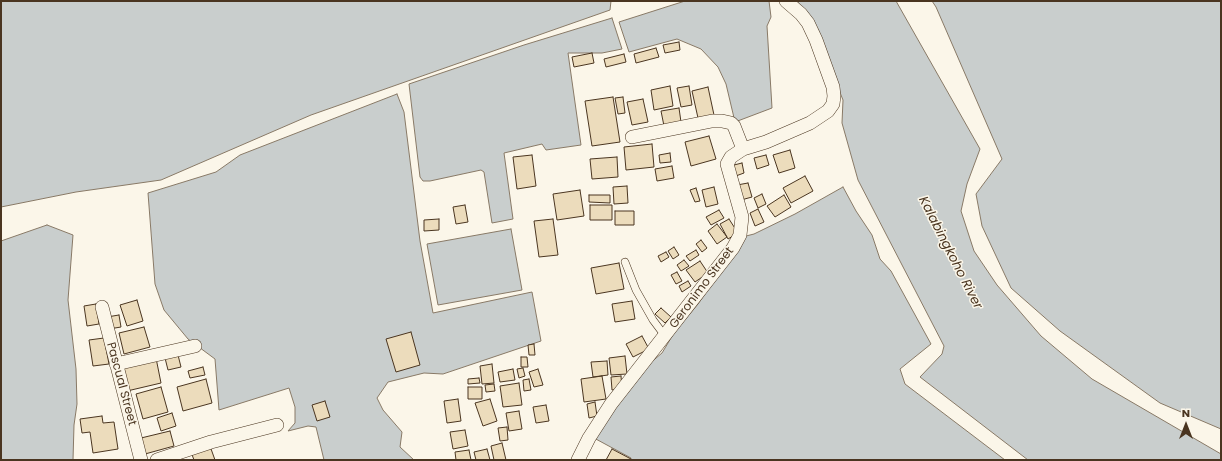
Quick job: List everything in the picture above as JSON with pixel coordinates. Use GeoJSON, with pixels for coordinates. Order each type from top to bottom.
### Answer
{"type":"FeatureCollection","features":[{"type":"Feature","properties":{"kind":"street","name":"Geronimo Street"},"geometry":{"type":"LineString","coordinates":[[578,460],[589,438],[611,404],[721,265],[740,235],[742,217],[727,164],[731,157],[743,149],[766,142],[810,123],[828,111],[833,104],[833,87],[816,40],[808,23],[801,14],[786,1]]}},
{"type":"Feature","properties":{"kind":"street"},"geometry":{"type":"LineString","coordinates":[[632,137],[712,121],[722,121],[731,123],[734,126],[743,149]]}},
{"type":"Feature","properties":{"kind":"street","name":"Pascual Street"},"geometry":{"type":"LineString","coordinates":[[102,307],[141,460]]}},
{"type":"Feature","properties":{"kind":"street"},"geometry":{"type":"LineString","coordinates":[[116,364],[195,346]]}},
{"type":"Feature","properties":{"kind":"street"},"geometry":{"type":"LineString","coordinates":[[157,460],[211,442],[277,425]]}},
{"type":"Feature","properties":{"kind":"lane"},"geometry":{"type":"LineString","coordinates":[[625,262],[636,290],[653,320],[665,336]]}},
{"type":"Feature","properties":{"kind":"water"},"geometry":{"type":"Polygon","coordinates":[[[1,1],[611,1],[610,10],[311,115],[161,180],[76,192],[1,207],[1,1]]]}},
{"type":"Feature","properties":{"kind":"water"},"geometry":{"type":"Polygon","coordinates":[[[685,1],[769,1],[771,17],[767,26],[772,108],[735,122],[726,84],[718,67],[701,49],[677,39],[629,52],[619,22],[685,1]]]}},
{"type":"Feature","properties":{"kind":"water","name":"Kalabingkoho River"},"geometry":{"type":"Polygon","coordinates":[[[797,1],[896,1],[980,149],[967,184],[961,211],[974,251],[997,285],[1041,336],[1092,379],[1221,454],[1221,460],[1028,460],[920,377],[942,354],[944,346],[858,180],[842,123],[843,100],[813,25],[797,1]]]}},
{"type":"Feature","properties":{"kind":"water"},"geometry":{"type":"Polygon","coordinates":[[[932,1],[1221,1],[1221,429],[1160,403],[1060,331],[1011,288],[982,226],[976,194],[1002,159],[936,7],[932,1]]]}},
{"type":"Feature","properties":{"kind":"water"},"geometry":{"type":"Polygon","coordinates":[[[612,18],[622,49],[602,53],[568,53],[581,145],[546,150],[542,144],[504,153],[513,219],[492,223],[484,172],[481,170],[430,181],[423,181],[420,177],[409,84],[524,45],[612,18]]]}},
{"type":"Feature","properties":{"kind":"water"},"geometry":{"type":"Polygon","coordinates":[[[397,94],[404,112],[420,241],[433,313],[532,292],[541,341],[443,374],[424,373],[388,382],[377,398],[383,410],[402,432],[400,447],[414,460],[324,460],[316,427],[308,426],[288,431],[295,423],[295,407],[289,388],[219,410],[215,359],[188,339],[164,310],[155,284],[148,193],[216,172],[240,155],[397,94]]]}},
{"type":"Feature","properties":{"kind":"water"},"geometry":{"type":"Polygon","coordinates":[[[843,187],[856,211],[872,235],[880,259],[891,271],[931,344],[900,369],[905,384],[1005,460],[631,460],[631,458],[594,438],[643,369],[662,353],[674,333],[698,304],[746,236],[754,234],[795,214],[843,187]]]}},
{"type":"Feature","properties":{"kind":"water"},"geometry":{"type":"Polygon","coordinates":[[[47,225],[73,235],[68,300],[76,369],[77,404],[74,425],[73,460],[1,460],[1,241],[47,225]]]}},
{"type":"Feature","properties":{"kind":"water"},"geometry":{"type":"Polygon","coordinates":[[[511,229],[522,290],[438,305],[427,244],[511,229]]]}},
{"type":"Feature","properties":{"kind":"building"},"geometry":{"type":"Polygon","coordinates":[[[679,42],[680,50],[665,53],[663,45],[679,42]]]}},
{"type":"Feature","properties":{"kind":"building"},"geometry":{"type":"Polygon","coordinates":[[[656,48],[659,57],[636,63],[634,54],[656,48]]]}},
{"type":"Feature","properties":{"kind":"building"},"geometry":{"type":"Polygon","coordinates":[[[592,53],[594,63],[574,67],[572,57],[592,53]]]}},
{"type":"Feature","properties":{"kind":"building"},"geometry":{"type":"Polygon","coordinates":[[[624,54],[626,62],[606,67],[604,59],[624,54]]]}},
{"type":"Feature","properties":{"kind":"building"},"geometry":{"type":"Polygon","coordinates":[[[670,86],[673,106],[654,110],[651,90],[670,86]]]}},
{"type":"Feature","properties":{"kind":"building"},"geometry":{"type":"Polygon","coordinates":[[[689,86],[692,105],[681,107],[677,88],[689,86]]]}},
{"type":"Feature","properties":{"kind":"building"},"geometry":{"type":"Polygon","coordinates":[[[708,87],[714,115],[698,118],[692,91],[708,87]]]}},
{"type":"Feature","properties":{"kind":"building"},"geometry":{"type":"Polygon","coordinates":[[[613,97],[620,142],[592,146],[585,101],[613,97]]]}},
{"type":"Feature","properties":{"kind":"building"},"geometry":{"type":"Polygon","coordinates":[[[623,97],[625,113],[618,114],[615,98],[623,97]]]}},
{"type":"Feature","properties":{"kind":"building"},"geometry":{"type":"Polygon","coordinates":[[[643,99],[648,122],[632,125],[627,102],[643,99]]]}},
{"type":"Feature","properties":{"kind":"building"},"geometry":{"type":"Polygon","coordinates":[[[679,108],[681,122],[664,126],[661,111],[679,108]]]}},
{"type":"Feature","properties":{"kind":"building"},"geometry":{"type":"Polygon","coordinates":[[[709,136],[716,159],[691,166],[685,142],[709,136]]]}},
{"type":"Feature","properties":{"kind":"building"},"geometry":{"type":"Polygon","coordinates":[[[652,144],[654,167],[626,170],[624,147],[652,144]]]}},
{"type":"Feature","properties":{"kind":"building"},"geometry":{"type":"Polygon","coordinates":[[[790,150],[795,168],[779,173],[773,155],[790,150]]]}},
{"type":"Feature","properties":{"kind":"building"},"geometry":{"type":"Polygon","coordinates":[[[670,153],[671,162],[660,163],[659,155],[670,153]]]}},
{"type":"Feature","properties":{"kind":"building"},"geometry":{"type":"Polygon","coordinates":[[[532,155],[536,186],[517,189],[513,157],[532,155]]]}},
{"type":"Feature","properties":{"kind":"building"},"geometry":{"type":"Polygon","coordinates":[[[766,155],[769,165],[757,169],[754,158],[766,155]]]}},
{"type":"Feature","properties":{"kind":"building"},"geometry":{"type":"Polygon","coordinates":[[[617,157],[618,177],[592,179],[590,159],[617,157]]]}},
{"type":"Feature","properties":{"kind":"building"},"geometry":{"type":"Polygon","coordinates":[[[742,163],[744,173],[733,177],[730,166],[742,163]]]}},
{"type":"Feature","properties":{"kind":"building"},"geometry":{"type":"Polygon","coordinates":[[[672,166],[674,178],[657,181],[655,169],[672,166]]]}},
{"type":"Feature","properties":{"kind":"building"},"geometry":{"type":"Polygon","coordinates":[[[805,176],[813,191],[791,203],[783,188],[805,176]]]}},
{"type":"Feature","properties":{"kind":"building"},"geometry":{"type":"Polygon","coordinates":[[[748,183],[752,197],[741,200],[737,185],[748,183]]]}},
{"type":"Feature","properties":{"kind":"building"},"geometry":{"type":"Polygon","coordinates":[[[627,186],[628,203],[614,204],[613,187],[627,186]]]}},
{"type":"Feature","properties":{"kind":"building"},"geometry":{"type":"Polygon","coordinates":[[[714,187],[718,204],[706,207],[702,190],[714,187]]]}},
{"type":"Feature","properties":{"kind":"building"},"geometry":{"type":"Polygon","coordinates":[[[696,188],[700,201],[695,202],[690,190],[696,188]]]}},
{"type":"Feature","properties":{"kind":"building"},"geometry":{"type":"Polygon","coordinates":[[[580,190],[584,216],[557,220],[553,194],[580,190]]]}},
{"type":"Feature","properties":{"kind":"building"},"geometry":{"type":"Polygon","coordinates":[[[762,194],[766,204],[758,208],[754,198],[762,194]]]}},
{"type":"Feature","properties":{"kind":"building"},"geometry":{"type":"Polygon","coordinates":[[[589,195],[610,195],[610,203],[589,202],[589,195]]]}},
{"type":"Feature","properties":{"kind":"building"},"geometry":{"type":"Polygon","coordinates":[[[784,195],[791,207],[775,217],[767,206],[784,195]]]}},
{"type":"Feature","properties":{"kind":"building"},"geometry":{"type":"Polygon","coordinates":[[[465,205],[468,222],[456,224],[453,207],[465,205]]]}},
{"type":"Feature","properties":{"kind":"building"},"geometry":{"type":"Polygon","coordinates":[[[590,205],[612,205],[612,220],[590,220],[590,205]]]}},
{"type":"Feature","properties":{"kind":"building"},"geometry":{"type":"Polygon","coordinates":[[[758,209],[764,222],[755,226],[750,213],[758,209]]]}},
{"type":"Feature","properties":{"kind":"building"},"geometry":{"type":"Polygon","coordinates":[[[719,210],[724,218],[711,225],[706,217],[719,210]]]}},
{"type":"Feature","properties":{"kind":"building"},"geometry":{"type":"Polygon","coordinates":[[[615,211],[634,211],[634,225],[615,225],[615,211]]]}},
{"type":"Feature","properties":{"kind":"building"},"geometry":{"type":"Polygon","coordinates":[[[439,219],[439,230],[424,231],[424,220],[439,219]]]}},
{"type":"Feature","properties":{"kind":"building"},"geometry":{"type":"Polygon","coordinates":[[[553,219],[558,255],[539,257],[534,221],[553,219]]]}},
{"type":"Feature","properties":{"kind":"building"},"geometry":{"type":"Polygon","coordinates":[[[729,219],[738,233],[728,239],[720,224],[729,219]]]}},
{"type":"Feature","properties":{"kind":"building"},"geometry":{"type":"Polygon","coordinates":[[[717,224],[727,237],[717,244],[708,231],[717,224]]]}},
{"type":"Feature","properties":{"kind":"building"},"geometry":{"type":"Polygon","coordinates":[[[701,240],[707,248],[702,252],[696,244],[701,240]]]}},
{"type":"Feature","properties":{"kind":"building"},"geometry":{"type":"Polygon","coordinates":[[[674,247],[679,255],[673,259],[668,251],[674,247]]]}},
{"type":"Feature","properties":{"kind":"building"},"geometry":{"type":"Polygon","coordinates":[[[696,250],[699,255],[690,261],[686,256],[696,250]]]}},
{"type":"Feature","properties":{"kind":"building"},"geometry":{"type":"Polygon","coordinates":[[[666,252],[669,257],[661,262],[658,256],[666,252]]]}},
{"type":"Feature","properties":{"kind":"building"},"geometry":{"type":"Polygon","coordinates":[[[684,260],[689,266],[681,271],[677,265],[684,260]]]}},
{"type":"Feature","properties":{"kind":"building"},"geometry":{"type":"Polygon","coordinates":[[[700,261],[708,273],[695,282],[686,270],[700,261]]]}},
{"type":"Feature","properties":{"kind":"building"},"geometry":{"type":"Polygon","coordinates":[[[619,263],[624,289],[596,294],[591,268],[619,263]]]}},
{"type":"Feature","properties":{"kind":"building"},"geometry":{"type":"Polygon","coordinates":[[[677,272],[682,281],[676,284],[671,275],[677,272]]]}},
{"type":"Feature","properties":{"kind":"building"},"geometry":{"type":"Polygon","coordinates":[[[688,281],[691,286],[682,292],[679,286],[688,281]]]}},
{"type":"Feature","properties":{"kind":"building"},"geometry":{"type":"Polygon","coordinates":[[[137,300],[143,321],[127,326],[120,305],[137,300]]]}},
{"type":"Feature","properties":{"kind":"building"},"geometry":{"type":"Polygon","coordinates":[[[632,301],[635,319],[615,322],[612,304],[632,301]]]}},
{"type":"Feature","properties":{"kind":"building"},"geometry":{"type":"Polygon","coordinates":[[[96,304],[99,324],[87,326],[84,306],[96,304]]]}},
{"type":"Feature","properties":{"kind":"building"},"geometry":{"type":"Polygon","coordinates":[[[661,308],[671,317],[665,323],[655,314],[661,308]]]}},
{"type":"Feature","properties":{"kind":"building"},"geometry":{"type":"Polygon","coordinates":[[[119,315],[121,327],[109,329],[107,317],[119,315]]]}},
{"type":"Feature","properties":{"kind":"building"},"geometry":{"type":"Polygon","coordinates":[[[144,327],[150,347],[124,354],[119,333],[144,327]]]}},
{"type":"Feature","properties":{"kind":"building"},"geometry":{"type":"Polygon","coordinates":[[[411,332],[420,365],[396,372],[386,339],[411,332]]]}},
{"type":"Feature","properties":{"kind":"building"},"geometry":{"type":"Polygon","coordinates":[[[642,336],[649,349],[633,357],[626,344],[642,336]]]}},
{"type":"Feature","properties":{"kind":"building"},"geometry":{"type":"Polygon","coordinates":[[[104,338],[109,364],[93,366],[89,340],[104,338]]]}},
{"type":"Feature","properties":{"kind":"building"},"geometry":{"type":"Polygon","coordinates":[[[534,344],[535,355],[529,355],[528,345],[534,344]]]}},
{"type":"Feature","properties":{"kind":"building"},"geometry":{"type":"Polygon","coordinates":[[[178,355],[181,367],[168,370],[165,358],[178,355]]]}},
{"type":"Feature","properties":{"kind":"building"},"geometry":{"type":"Polygon","coordinates":[[[625,356],[627,374],[611,375],[609,358],[625,356]]]}},
{"type":"Feature","properties":{"kind":"building"},"geometry":{"type":"Polygon","coordinates":[[[521,357],[527,357],[528,367],[521,367],[521,357]]]}},
{"type":"Feature","properties":{"kind":"building"},"geometry":{"type":"Polygon","coordinates":[[[156,358],[161,383],[127,391],[121,365],[156,358]]]}},
{"type":"Feature","properties":{"kind":"building"},"geometry":{"type":"Polygon","coordinates":[[[607,361],[608,375],[593,377],[591,362],[607,361]]]}},
{"type":"Feature","properties":{"kind":"building"},"geometry":{"type":"Polygon","coordinates":[[[492,364],[494,383],[482,384],[480,366],[492,364]]]}},
{"type":"Feature","properties":{"kind":"building"},"geometry":{"type":"Polygon","coordinates":[[[203,367],[205,375],[190,378],[188,371],[203,367]]]}},
{"type":"Feature","properties":{"kind":"building"},"geometry":{"type":"Polygon","coordinates":[[[523,368],[525,376],[519,378],[517,369],[523,368]]]}},
{"type":"Feature","properties":{"kind":"building"},"geometry":{"type":"Polygon","coordinates":[[[513,369],[515,380],[500,382],[498,372],[513,369]]]}},
{"type":"Feature","properties":{"kind":"building"},"geometry":{"type":"Polygon","coordinates":[[[538,369],[543,385],[534,387],[529,372],[538,369]]]}},
{"type":"Feature","properties":{"kind":"building"},"geometry":{"type":"Polygon","coordinates":[[[602,376],[606,399],[584,402],[581,379],[602,376]]]}},
{"type":"Feature","properties":{"kind":"building"},"geometry":{"type":"Polygon","coordinates":[[[621,376],[622,389],[612,390],[611,377],[621,376]]]}},
{"type":"Feature","properties":{"kind":"building"},"geometry":{"type":"Polygon","coordinates":[[[479,378],[480,383],[468,384],[468,379],[479,378]]]}},
{"type":"Feature","properties":{"kind":"building"},"geometry":{"type":"Polygon","coordinates":[[[206,379],[212,403],[183,411],[177,387],[206,379]]]}},
{"type":"Feature","properties":{"kind":"building"},"geometry":{"type":"Polygon","coordinates":[[[529,379],[531,390],[524,391],[523,380],[529,379]]]}},
{"type":"Feature","properties":{"kind":"building"},"geometry":{"type":"Polygon","coordinates":[[[519,383],[522,405],[503,407],[500,386],[519,383]]]}},
{"type":"Feature","properties":{"kind":"building"},"geometry":{"type":"Polygon","coordinates":[[[494,384],[495,391],[486,392],[485,385],[494,384]]]}},
{"type":"Feature","properties":{"kind":"building"},"geometry":{"type":"Polygon","coordinates":[[[161,387],[168,412],[143,419],[136,394],[161,387]]]}},
{"type":"Feature","properties":{"kind":"building"},"geometry":{"type":"Polygon","coordinates":[[[468,387],[482,387],[482,399],[468,399],[468,387]]]}},
{"type":"Feature","properties":{"kind":"building"},"geometry":{"type":"Polygon","coordinates":[[[458,399],[461,421],[447,423],[444,401],[458,399]]]}},
{"type":"Feature","properties":{"kind":"building"},"geometry":{"type":"Polygon","coordinates":[[[490,399],[497,421],[483,426],[475,403],[490,399]]]}},
{"type":"Feature","properties":{"kind":"building"},"geometry":{"type":"Polygon","coordinates":[[[325,401],[330,417],[317,421],[312,405],[325,401]]]}},
{"type":"Feature","properties":{"kind":"building"},"geometry":{"type":"Polygon","coordinates":[[[595,402],[597,416],[589,418],[587,404],[595,402]]]}},
{"type":"Feature","properties":{"kind":"building"},"geometry":{"type":"Polygon","coordinates":[[[546,405],[549,421],[536,423],[533,407],[546,405]]]}},
{"type":"Feature","properties":{"kind":"building"},"geometry":{"type":"Polygon","coordinates":[[[519,411],[522,429],[509,431],[506,413],[519,411]]]}},
{"type":"Feature","properties":{"kind":"building"},"geometry":{"type":"Polygon","coordinates":[[[172,413],[176,426],[161,431],[157,418],[172,413]]]}},
{"type":"Feature","properties":{"kind":"building"},"geometry":{"type":"Polygon","coordinates":[[[102,416],[103,423],[114,422],[118,449],[93,453],[90,432],[82,433],[80,419],[102,416]]]}},
{"type":"Feature","properties":{"kind":"building"},"geometry":{"type":"Polygon","coordinates":[[[507,427],[508,440],[500,441],[498,428],[507,427]]]}},
{"type":"Feature","properties":{"kind":"building"},"geometry":{"type":"Polygon","coordinates":[[[465,430],[468,446],[453,449],[450,432],[465,430]]]}},
{"type":"Feature","properties":{"kind":"building"},"geometry":{"type":"Polygon","coordinates":[[[170,431],[174,446],[145,454],[141,438],[170,431]]]}},
{"type":"Feature","properties":{"kind":"building"},"geometry":{"type":"Polygon","coordinates":[[[502,443],[506,460],[494,460],[491,446],[502,443]]]}},
{"type":"Feature","properties":{"kind":"building"},"geometry":{"type":"Polygon","coordinates":[[[210,446],[215,460],[194,460],[191,452],[210,446]]]}},
{"type":"Feature","properties":{"kind":"building"},"geometry":{"type":"Polygon","coordinates":[[[487,449],[490,460],[476,460],[474,452],[487,449]]]}},
{"type":"Feature","properties":{"kind":"building"},"geometry":{"type":"Polygon","coordinates":[[[612,449],[631,459],[606,460],[612,449]]]}},
{"type":"Feature","properties":{"kind":"building"},"geometry":{"type":"Polygon","coordinates":[[[469,450],[471,460],[456,460],[455,452],[469,450]]]}}]}
